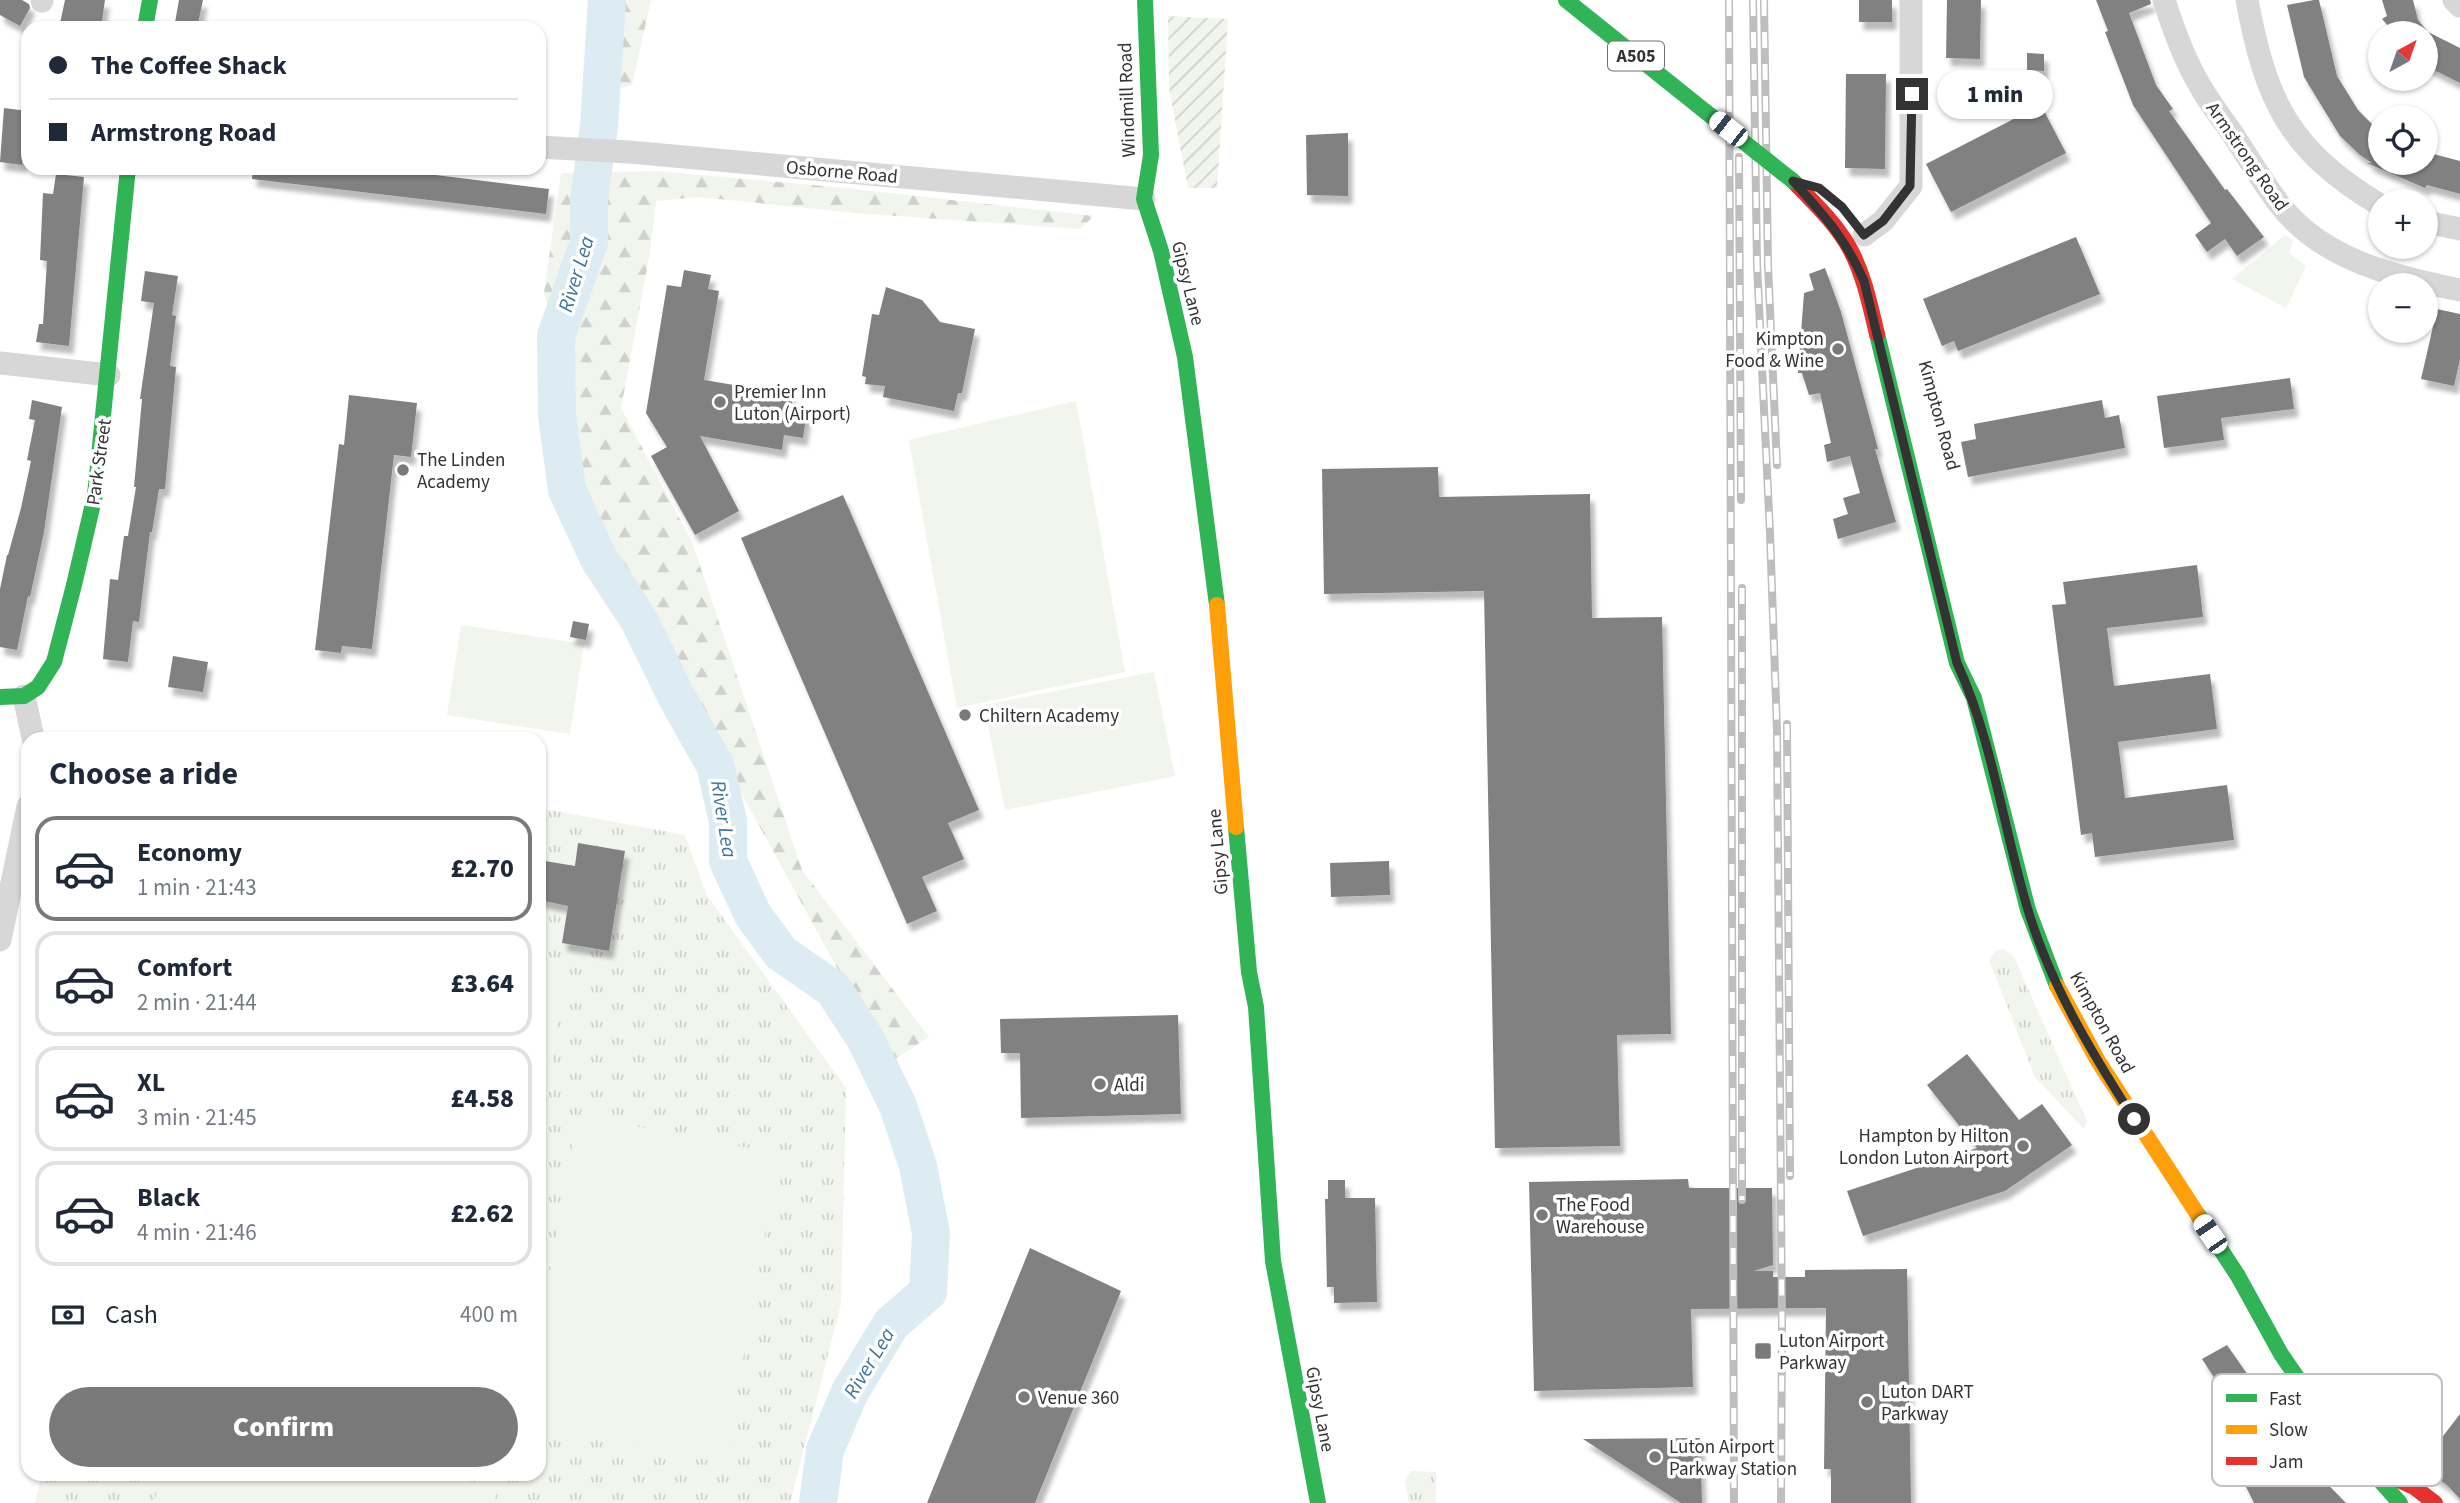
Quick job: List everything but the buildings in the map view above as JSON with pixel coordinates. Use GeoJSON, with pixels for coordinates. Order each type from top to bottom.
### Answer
{"type":"FeatureCollection","features":[{"type":"Feature","properties":{"kind":"main road"},"geometry":{"type":"LineString","coordinates":[[146,21],[150,0]]}},
{"type":"Feature","properties":{"kind":"main road","name":"Windmill Road"},"geometry":{"type":"LineString","coordinates":[[1144,199],[1151,155],[1145,0]]}},
{"type":"Feature","properties":{"kind":"main road","name":"Kimpton Road"},"geometry":{"type":"LineString","coordinates":[[1566,0],[1793,181],[1833,224],[1850,249],[1864,281],[1957,663],[1973,698],[2028,910],[2058,989],[2098,1061],[2238,1276],[2295,1374]]}},
{"type":"Feature","properties":{"kind":"main road","name":"Park Street"},"geometry":{"type":"LineString","coordinates":[[24,696],[38,687],[54,662],[95,495],[127,175]]}},
{"type":"Feature","properties":{"kind":"main road","name":"Kimpton Road"},"geometry":{"type":"LineString","coordinates":[[1793,181],[1819,188],[1835,201]]}},
{"type":"Feature","properties":{"kind":"main road","name":"Gipsy Lane"},"geometry":{"type":"LineString","coordinates":[[1144,199],[1161,251],[1185,357],[1217,608],[1240,873],[1256,1007],[1273,1261],[1318,1503]]}},
{"type":"Feature","properties":{"kind":"main road","name":"Kimpton Road"},"geometry":{"type":"LineString","coordinates":[[1973,698],[1979,672]]}},
{"type":"Feature","properties":{"kind":"main road"},"geometry":{"type":"LineString","coordinates":[[0,697],[24,696]]}},
{"type":"Feature","properties":{"kind":"main road","name":"Kimpton Road"},"geometry":{"type":"LineString","coordinates":[[2386,1486],[2400,1503]]}},
{"type":"Feature","properties":{"kind":"main road","name":"Kimpton Road"},"geometry":{"type":"LineString","coordinates":[[2414,1486],[2435,1503]]}},
{"type":"Feature","properties":{"kind":"street"},"geometry":{"type":"LineString","coordinates":[[1863,235],[1883,221],[1910,186],[1911,0]]}},
{"type":"Feature","properties":{"kind":"street","name":"Armstrong Road"},"geometry":{"type":"LineString","coordinates":[[2164,0],[2199,84],[2280,206],[2304,230],[2335,251],[2368,266],[2405,279],[2460,290]]}},
{"type":"Feature","properties":{"kind":"street"},"geometry":{"type":"LineString","coordinates":[[2247,0],[2256,47],[2268,86],[2298,138],[2347,185],[2368,198]]}},
{"type":"Feature","properties":{"kind":"street"},"geometry":{"type":"LineString","coordinates":[[2454,0],[2460,6]]}},
{"type":"Feature","properties":{"kind":"street","name":"Osborne Road"},"geometry":{"type":"LineString","coordinates":[[546,148],[629,152],[1144,199]]}},
{"type":"Feature","properties":{"kind":"street"},"geometry":{"type":"LineString","coordinates":[[2438,224],[2460,229]]}},
{"type":"Feature","properties":{"kind":"street"},"geometry":{"type":"LineString","coordinates":[[0,363],[109,375]]}},
{"type":"Feature","properties":{"kind":"street"},"geometry":{"type":"LineString","coordinates":[[24,696],[32,732]]}},
{"type":"Feature","properties":{"kind":"street"},"geometry":{"type":"LineString","coordinates":[[0,940],[21,840]]}},
{"type":"Feature","properties":{"kind":"green space"},"geometry":{"type":"Polygon","coordinates":[[[595,0],[651,0],[632,85],[612,90],[593,87],[590,47],[595,0]]]}},
{"type":"Feature","properties":{"kind":"green space"},"geometry":{"type":"Polygon","coordinates":[[[1168,16],[1228,19],[1217,188],[1188,188],[1169,88],[1168,16]]]}},
{"type":"Feature","properties":{"kind":"green space"},"geometry":{"type":"Polygon","coordinates":[[[656,171],[845,188],[1094,216],[1080,229],[868,214],[698,197],[656,201],[650,252],[621,408],[692,542],[802,870],[929,1037],[889,1063],[584,505],[541,362],[548,308],[544,293],[561,173],[656,171]]]}},
{"type":"Feature","properties":{"kind":"green space"},"geometry":{"type":"Polygon","coordinates":[[[2285,235],[2293,240],[2289,253],[2306,266],[2286,308],[2232,279],[2285,235]]]}},
{"type":"Feature","properties":{"kind":"green space"},"geometry":{"type":"Polygon","coordinates":[[[1076,401],[1125,672],[957,708],[909,440],[1076,401]]]}},
{"type":"Feature","properties":{"kind":"green space"},"geometry":{"type":"Polygon","coordinates":[[[461,625],[584,644],[570,734],[447,715],[461,625]]]}},
{"type":"Feature","properties":{"kind":"green space"},"geometry":{"type":"Polygon","coordinates":[[[1154,672],[1175,776],[1005,810],[984,705],[1154,672]]]}},
{"type":"Feature","properties":{"kind":"green space"},"geometry":{"type":"Polygon","coordinates":[[[546,809],[685,835],[706,894],[846,1088],[841,1304],[790,1503],[35,1503],[40,1481],[546,1481],[546,809]]]}},
{"type":"Feature","properties":{"kind":"green space"},"geometry":{"type":"Polygon","coordinates":[[[2004,949],[2014,957],[2087,1122],[2084,1129],[2035,1077],[1989,960],[1995,951],[2004,949]]]}},
{"type":"Feature","properties":{"kind":"green space"},"geometry":{"type":"Polygon","coordinates":[[[546,965],[567,969],[546,1094],[546,965]]]}},
{"type":"Feature","properties":{"kind":"green space"},"geometry":{"type":"Polygon","coordinates":[[[578,1115],[779,1154],[725,1463],[546,1431],[546,1294],[578,1115]]]}},
{"type":"Feature","properties":{"kind":"green space"},"geometry":{"type":"Polygon","coordinates":[[[1411,1471],[1436,1472],[1436,1503],[1409,1503],[1405,1480],[1411,1471]]]}},
{"type":"Feature","properties":{"kind":"green space"},"geometry":{"type":"Polygon","coordinates":[[[159,1481],[468,1481],[497,1487],[495,1503],[154,1503],[159,1481]]]}},
{"type":"Feature","properties":{"kind":"waterway","name":"River Lea"},"geometry":{"type":"LineString","coordinates":[[607,0],[599,126],[589,200],[589,242],[556,336],[557,415],[567,490],[599,559],[639,620],[676,696],[715,765],[728,821],[728,861],[753,915],[781,953],[833,989],[866,1040],[898,1106],[918,1166],[931,1233],[928,1292],[891,1324],[850,1392],[825,1450],[818,1503]]}},
{"type":"Feature","properties":{"kind":"railway"},"geometry":{"type":"LineString","coordinates":[[1729,0],[1734,1503]]}},
{"type":"Feature","properties":{"kind":"railway"},"geometry":{"type":"LineString","coordinates":[[1753,0],[1757,264],[1777,730],[1781,1503]]}},
{"type":"Feature","properties":{"kind":"railway"},"geometry":{"type":"LineString","coordinates":[[1764,0],[1768,265],[1777,465]]}},
{"type":"Feature","properties":{"kind":"railway"},"geometry":{"type":"LineString","coordinates":[[1739,157],[1741,500]]}},
{"type":"Feature","properties":{"kind":"railway"},"geometry":{"type":"LineString","coordinates":[[1742,588],[1742,1200]]}},
{"type":"Feature","properties":{"kind":"railway"},"geometry":{"type":"LineString","coordinates":[[1787,724],[1790,1176]]}},
{"type":"Feature","properties":{"kind":"traffic: fast"},"geometry":{"type":"LineString","coordinates":[[146,21],[150,0]]}},
{"type":"Feature","properties":{"kind":"traffic: fast"},"geometry":{"type":"LineString","coordinates":[[1145,0],[1151,155],[1144,199],[1161,251],[1185,357],[1217,605]]}},
{"type":"Feature","properties":{"kind":"traffic: fast"},"geometry":{"type":"LineString","coordinates":[[1566,0],[1706,112]]}},
{"type":"Feature","properties":{"kind":"traffic: fast"},"geometry":{"type":"LineString","coordinates":[[1706,112],[1793,181]]}},
{"type":"Feature","properties":{"kind":"traffic: fast"},"geometry":{"type":"LineString","coordinates":[[0,697],[24,696],[38,687],[54,662],[74,585],[95,495],[127,175]]}},
{"type":"Feature","properties":{"kind":"traffic: fast"},"geometry":{"type":"LineString","coordinates":[[1877,334],[1957,663],[1974,698],[2028,910],[2057,986]]}},
{"type":"Feature","properties":{"kind":"traffic: fast"},"geometry":{"type":"LineString","coordinates":[[1236,827],[1249,972],[1256,1007],[1273,1261],[1318,1503]]}},
{"type":"Feature","properties":{"kind":"traffic: fast"},"geometry":{"type":"LineString","coordinates":[[2198,1215],[2238,1276],[2295,1374]]}},
{"type":"Feature","properties":{"kind":"traffic: fast"},"geometry":{"type":"LineString","coordinates":[[2385,1486],[2400,1503]]}},
{"type":"Feature","properties":{"kind":"traffic: slow"},"geometry":{"type":"LineString","coordinates":[[1217,605],[1236,827]]}},
{"type":"Feature","properties":{"kind":"traffic: slow"},"geometry":{"type":"LineString","coordinates":[[2057,986],[2098,1061],[2198,1215]]}},
{"type":"Feature","properties":{"kind":"traffic: jam"},"geometry":{"type":"LineString","coordinates":[[1793,181],[1831,222],[1850,249],[1863,280],[1877,334]]}},
{"type":"Feature","properties":{"kind":"traffic: jam"},"geometry":{"type":"LineString","coordinates":[[2412,1486],[2435,1503]]}},
{"type":"Feature","properties":{"kind":"place","name":"Kimpton Food & Wine"},"geometry":{"type":"Point","coordinates":[1838,349]}},
{"type":"Feature","properties":{"kind":"place","name":"Premier Inn Luton (Airport)"},"geometry":{"type":"Point","coordinates":[720,402]}},
{"type":"Feature","properties":{"kind":"place","name":"The Linden Academy"},"geometry":{"type":"Point","coordinates":[403,470]}},
{"type":"Feature","properties":{"kind":"place","name":"Chiltern Academy"},"geometry":{"type":"Point","coordinates":[965,715]}},
{"type":"Feature","properties":{"kind":"place","name":"Aldi"},"geometry":{"type":"Point","coordinates":[1100,1084]}},
{"type":"Feature","properties":{"kind":"place","name":"Hampton by Hilton London Luton Airport"},"geometry":{"type":"Point","coordinates":[2023,1146]}},
{"type":"Feature","properties":{"kind":"place","name":"The Food Warehouse"},"geometry":{"type":"Point","coordinates":[1542,1215]}},
{"type":"Feature","properties":{"kind":"place","name":"Luton Airport Parkway"},"geometry":{"type":"Point","coordinates":[1763,1351]}},
{"type":"Feature","properties":{"kind":"place","name":"Venue 360"},"geometry":{"type":"Point","coordinates":[1024,1397]}},
{"type":"Feature","properties":{"kind":"place","name":"Luton DART Parkway"},"geometry":{"type":"Point","coordinates":[1867,1402]}},
{"type":"Feature","properties":{"kind":"place","name":"Luton Airport Parkway Station"},"geometry":{"type":"Point","coordinates":[1655,1457]}},
{"type":"Feature","properties":{"kind":"route"},"geometry":{"type":"LineString","coordinates":[[1912,94],[1910,186],[1893,211],[1864,235],[1842,207],[1819,188],[1793,181],[1833,224],[1850,249],[1864,281],[1957,663],[1973,698],[2028,910],[2058,989],[2134,1119]]}}]}
